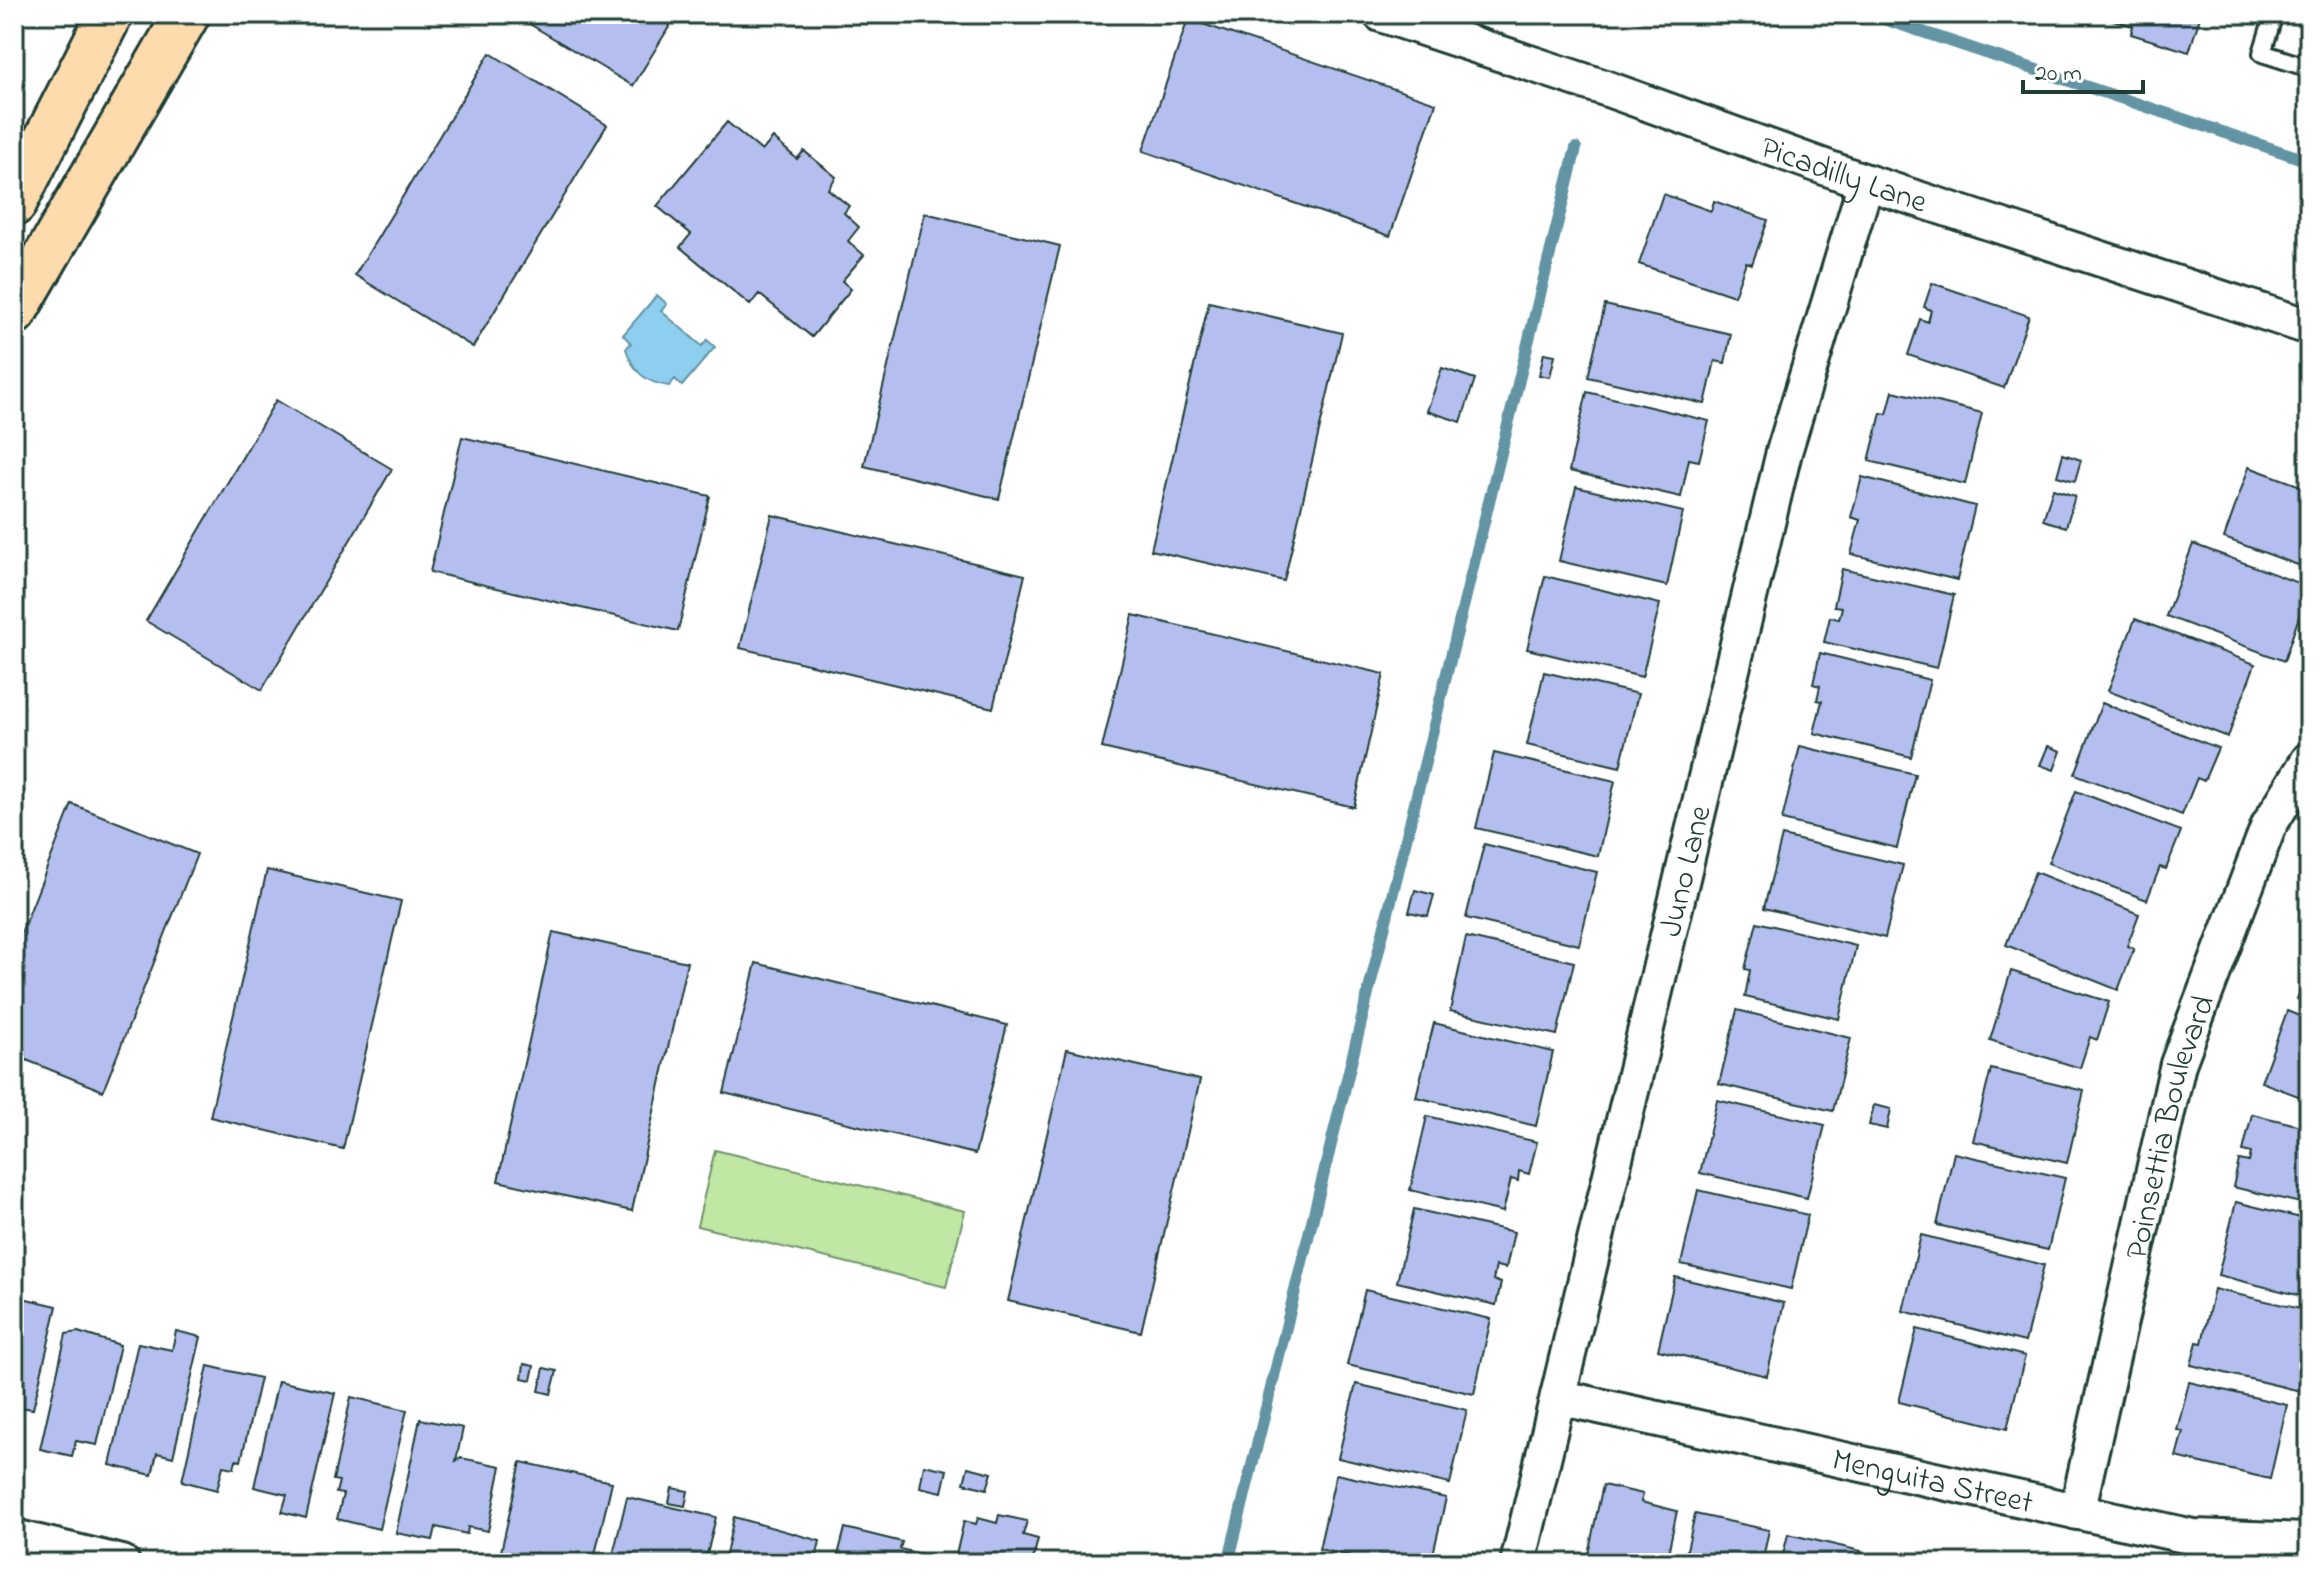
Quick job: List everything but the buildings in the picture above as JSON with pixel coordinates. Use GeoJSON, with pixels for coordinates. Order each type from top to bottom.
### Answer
{"type":"FeatureCollection","features":[{"type":"Feature","properties":{"kind":"highway"},"geometry":{"type":"LineString","coordinates":[[14,203],[110,14]]}},
{"type":"Feature","properties":{"kind":"highway"},"geometry":{"type":"LineString","coordinates":[[14,312],[187,14]]}},
{"type":"Feature","properties":{"kind":"street","name":"Picadilly Lane"},"geometry":{"type":"LineString","coordinates":[[1381,14],[1605,88],[1866,182],[2309,327]]}},
{"type":"Feature","properties":{"kind":"street","name":"Juno Lane"},"geometry":{"type":"LineString","coordinates":[[1518,1563],[1784,452],[1866,182]]}},
{"type":"Feature","properties":{"kind":"street","name":"Poinsettia Boulevard"},"geometry":{"type":"LineString","coordinates":[[2077,1512],[2178,1064],[2269,825],[2309,760]]}},
{"type":"Feature","properties":{"kind":"street","name":"Menguita Street"},"geometry":{"type":"LineString","coordinates":[[1558,1397],[2193,1537],[2309,1541]]}},
{"type":"Feature","properties":{"kind":"street"},"geometry":{"type":"LineString","coordinates":[[14,1537],[122,1563]]}},
{"type":"Feature","properties":{"kind":"lane"},"geometry":{"type":"LineString","coordinates":[[2274,14],[2262,53],[2309,68]]}},
{"type":"Feature","properties":{"kind":"green space"},"geometry":{"type":"Polygon","coordinates":[[[715,1150],[965,1211],[946,1287],[697,1226],[715,1150]]]}},
{"type":"Feature","properties":{"kind":"water"},"geometry":{"type":"Polygon","coordinates":[[[657,295],[667,304],[661,311],[702,346],[707,340],[715,347],[682,386],[675,379],[669,386],[647,379],[636,370],[626,349],[631,343],[623,335],[657,295]]]}},
{"type":"Feature","properties":{"kind":"waterway"},"geometry":{"type":"LineString","coordinates":[[1869,14],[2309,161]]}},
{"type":"Feature","properties":{"kind":"waterway"},"geometry":{"type":"LineString","coordinates":[[1228,1563],[1576,148]]}}]}
